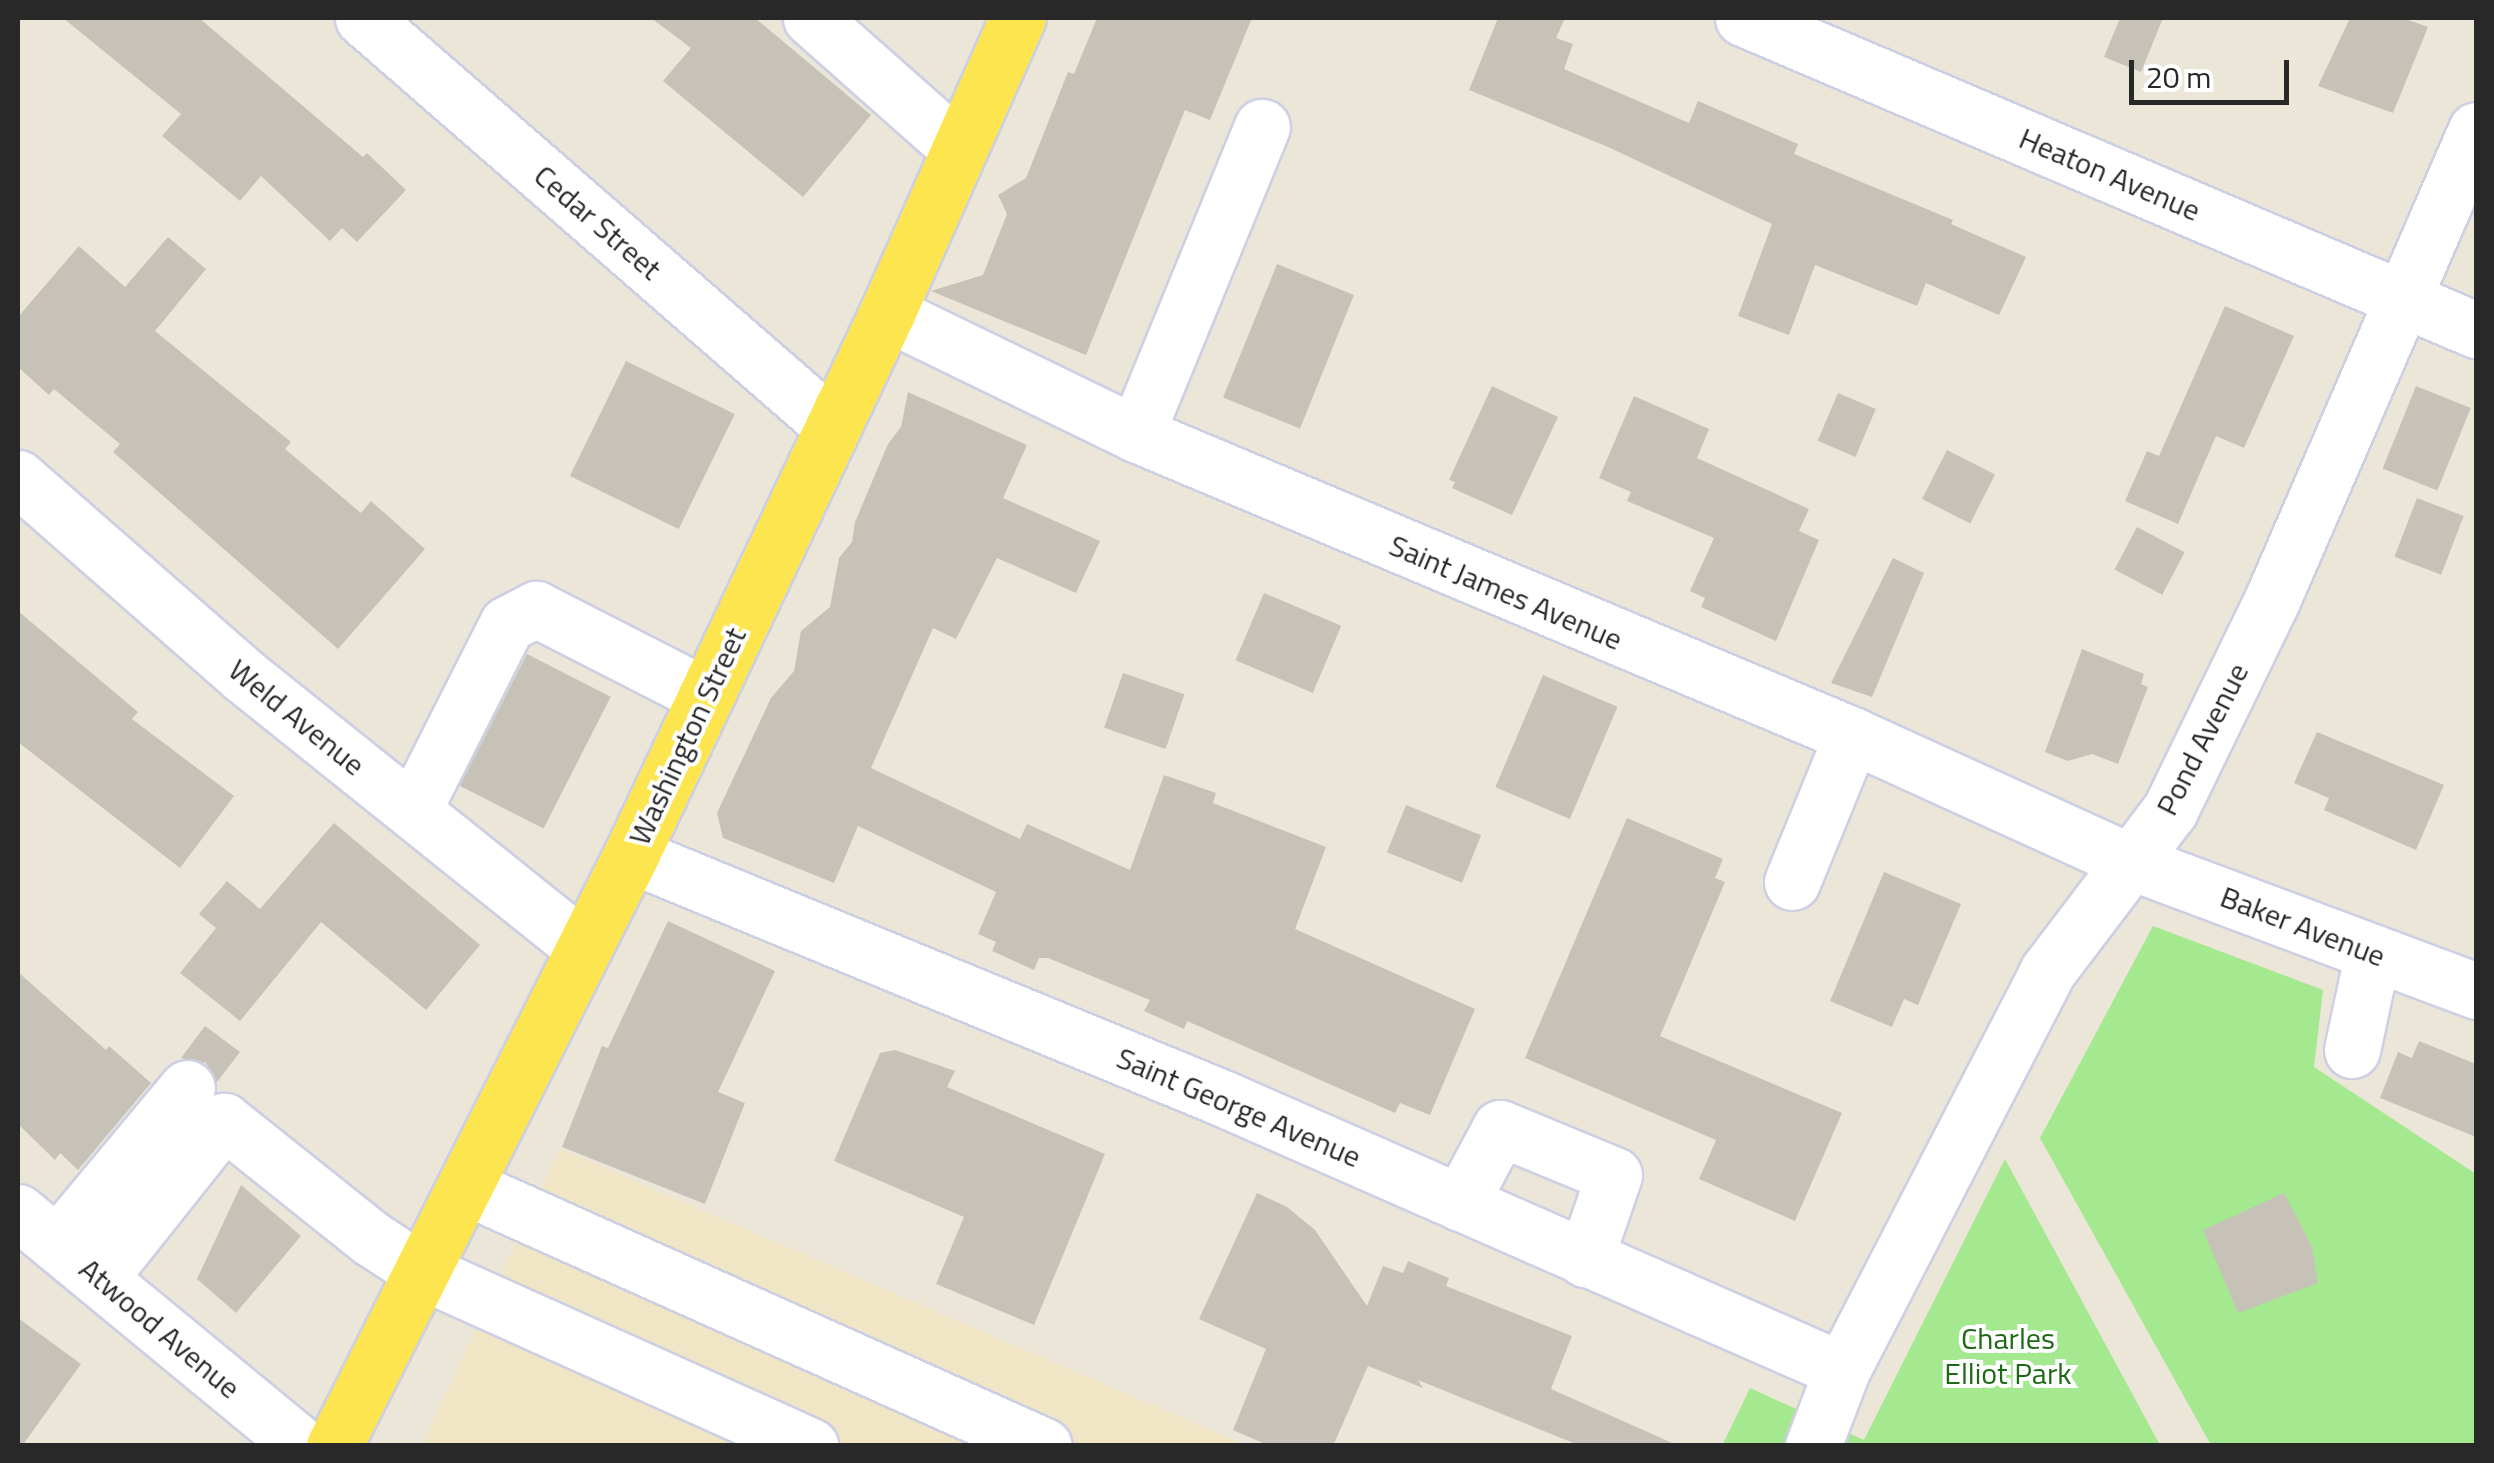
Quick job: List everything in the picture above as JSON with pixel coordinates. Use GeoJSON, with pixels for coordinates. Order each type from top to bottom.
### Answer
{"type":"FeatureCollection","features":[{"type":"Feature","properties":{"kind":"main road","name":"Washington Street"},"geometry":{"type":"LineString","coordinates":[[334,1446],[631,855],[887,313],[1018,18]]}},
{"type":"Feature","properties":{"kind":"street","name":"Cedar Street"},"geometry":{"type":"LineString","coordinates":[[363,18],[833,426]]}},
{"type":"Feature","properties":{"kind":"street"},"geometry":{"type":"LineString","coordinates":[[811,18],[958,148]]}},
{"type":"Feature","properties":{"kind":"street","name":"Heaton Avenue"},"geometry":{"type":"LineString","coordinates":[[1743,18],[2476,330]]}},
{"type":"Feature","properties":{"kind":"street"},"geometry":{"type":"LineString","coordinates":[[1136,434],[1262,127]]}},
{"type":"Feature","properties":{"kind":"street","name":"Pond Avenue"},"geometry":{"type":"LineString","coordinates":[[1812,1446],[1842,1370],[2048,972],[2170,810],[2272,600],[2476,130]]}},
{"type":"Feature","properties":{"kind":"street","name":"Saint James Avenue"},"geometry":{"type":"LineString","coordinates":[[887,313],[1136,434],[1852,735],[2130,861]]}},
{"type":"Feature","properties":{"kind":"street","name":"Weld Avenue"},"geometry":{"type":"LineString","coordinates":[[18,478],[243,675],[584,948]]}},
{"type":"Feature","properties":{"kind":"street"},"geometry":{"type":"LineString","coordinates":[[413,810],[506,624],[536,610],[706,696]]}},
{"type":"Feature","properties":{"kind":"street"},"geometry":{"type":"LineString","coordinates":[[1792,882],[1852,735]]}},
{"type":"Feature","properties":{"kind":"street","name":"Saint George Avenue"},"geometry":{"type":"LineString","coordinates":[[631,855],[1220,1096],[1842,1370]]}},
{"type":"Feature","properties":{"kind":"street","name":"Baker Avenue"},"geometry":{"type":"LineString","coordinates":[[2130,861],[2476,991]]}},
{"type":"Feature","properties":{"kind":"street"},"geometry":{"type":"LineString","coordinates":[[2352,1050],[2373,952]]}},
{"type":"Feature","properties":{"kind":"street"},"geometry":{"type":"LineString","coordinates":[[37,1228],[187,1088]]}},
{"type":"Feature","properties":{"kind":"street"},"geometry":{"type":"LineString","coordinates":[[99,1278],[224,1121],[372,1239],[422,1271],[810,1446]]}},
{"type":"Feature","properties":{"kind":"street"},"geometry":{"type":"LineString","coordinates":[[1460,1203],[1500,1128],[1614,1175],[1585,1259]]}},
{"type":"Feature","properties":{"kind":"street"},"geometry":{"type":"LineString","coordinates":[[466,1187],[1044,1446]]}},
{"type":"Feature","properties":{"kind":"street","name":"Atwood Avenue"},"geometry":{"type":"LineString","coordinates":[[37,1228],[302,1446]]}},
{"type":"Feature","properties":{"kind":"shaded area"},"geometry":{"type":"Polygon","coordinates":[[[560,1149],[1245,1445],[421,1446],[560,1149]]]}},
{"type":"Feature","properties":{"kind":"green space"},"geometry":{"type":"Polygon","coordinates":[[[2153,926],[2323,990],[2314,1067],[2476,1174],[2476,1445],[2211,1445],[2040,1138],[2153,926]]]}},
{"type":"Feature","properties":{"kind":"green space","name":"Charles Elliot Park"},"geometry":{"type":"Polygon","coordinates":[[[2005,1159],[2160,1445],[1722,1446],[1750,1388],[1864,1440],[2005,1159]]]}},
{"type":"Feature","properties":{"kind":"building"},"geometry":{"type":"Polygon","coordinates":[[[63,18],[199,18],[363,157],[367,153],[406,190],[357,242],[342,228],[330,241],[261,176],[240,201],[162,136],[181,114],[63,18]]]}},
{"type":"Feature","properties":{"kind":"building"},"geometry":{"type":"Polygon","coordinates":[[[651,18],[755,18],[871,115],[803,197],[663,81],[691,48],[651,18]]]}},
{"type":"Feature","properties":{"kind":"building"},"geometry":{"type":"Polygon","coordinates":[[[1097,18],[1252,18],[1210,120],[1185,110],[1086,355],[931,291],[983,275],[1007,214],[998,195],[1026,178],[1068,72],[1074,74],[1097,18]]]}},
{"type":"Feature","properties":{"kind":"building"},"geometry":{"type":"Polygon","coordinates":[[[1498,18],[1565,18],[1556,38],[1573,44],[1564,69],[1689,123],[1698,101],[1798,144],[1794,154],[1953,220],[1951,224],[2026,257],[1999,315],[1926,283],[1917,306],[1815,265],[1789,335],[1738,316],[1772,224],[1608,147],[1469,90],[1498,18]]]}},
{"type":"Feature","properties":{"kind":"building"},"geometry":{"type":"Polygon","coordinates":[[[2120,18],[2163,18],[2141,72],[2104,57],[2120,18]]]}},
{"type":"Feature","properties":{"kind":"building"},"geometry":{"type":"Polygon","coordinates":[[[2350,18],[2403,18],[2428,27],[2393,113],[2318,86],[2350,18]]]}},
{"type":"Feature","properties":{"kind":"building"},"geometry":{"type":"Polygon","coordinates":[[[168,237],[206,269],[155,331],[291,442],[285,449],[361,513],[371,501],[425,549],[338,649],[113,452],[120,444],[54,389],[49,395],[18,367],[18,317],[79,246],[125,287],[168,237]]]}},
{"type":"Feature","properties":{"kind":"building"},"geometry":{"type":"Polygon","coordinates":[[[1277,264],[1354,295],[1300,429],[1223,398],[1277,264]]]}},
{"type":"Feature","properties":{"kind":"building"},"geometry":{"type":"Polygon","coordinates":[[[2225,306],[2294,336],[2244,448],[2216,436],[2178,524],[2125,501],[2147,451],[2159,456],[2225,306]]]}},
{"type":"Feature","properties":{"kind":"building"},"geometry":{"type":"Polygon","coordinates":[[[626,361],[735,414],[679,529],[570,476],[626,361]]]}},
{"type":"Feature","properties":{"kind":"building"},"geometry":{"type":"Polygon","coordinates":[[[1492,386],[1558,417],[1512,515],[1452,488],[1455,482],[1449,480],[1492,386]]]}},
{"type":"Feature","properties":{"kind":"building"},"geometry":{"type":"Polygon","coordinates":[[[2416,386],[2471,408],[2437,491],[2383,469],[2416,386]]]}},
{"type":"Feature","properties":{"kind":"building"},"geometry":{"type":"Polygon","coordinates":[[[908,392],[1027,445],[1003,498],[1100,541],[1076,593],[997,558],[956,639],[933,628],[871,768],[1020,839],[1027,824],[1130,870],[1164,775],[1216,793],[1213,803],[1326,847],[1295,929],[1475,1009],[1430,1115],[1400,1103],[1395,1113],[1187,1021],[1184,1029],[1144,1011],[1150,1000],[1048,958],[1039,958],[1034,970],[992,951],[996,942],[978,934],[996,892],[858,826],[834,883],[723,838],[717,813],[771,698],[794,671],[801,631],[830,607],[839,558],[852,542],[855,522],[888,444],[901,427],[908,392]]]}},
{"type":"Feature","properties":{"kind":"building"},"geometry":{"type":"Polygon","coordinates":[[[1838,393],[1876,409],[1855,457],[1818,441],[1838,393]]]}},
{"type":"Feature","properties":{"kind":"building"},"geometry":{"type":"Polygon","coordinates":[[[1634,396],[1709,429],[1697,458],[1809,509],[1799,531],[1819,540],[1776,641],[1701,607],[1705,598],[1690,591],[1714,538],[1627,501],[1631,492],[1599,478],[1634,396]]]}},
{"type":"Feature","properties":{"kind":"building"},"geometry":{"type":"Polygon","coordinates":[[[1947,450],[1995,475],[1970,524],[1922,499],[1947,450]]]}},
{"type":"Feature","properties":{"kind":"building"},"geometry":{"type":"Polygon","coordinates":[[[2417,498],[2464,516],[2441,575],[2394,557],[2417,498]]]}},
{"type":"Feature","properties":{"kind":"building"},"geometry":{"type":"Polygon","coordinates":[[[2137,527],[2185,552],[2162,595],[2114,569],[2137,527]]]}},
{"type":"Feature","properties":{"kind":"building"},"geometry":{"type":"Polygon","coordinates":[[[1893,558],[1924,573],[1872,697],[1831,683],[1893,558]]]}},
{"type":"Feature","properties":{"kind":"building"},"geometry":{"type":"Polygon","coordinates":[[[1264,593],[1341,626],[1313,693],[1235,660],[1264,593]]]}},
{"type":"Feature","properties":{"kind":"building"},"geometry":{"type":"Polygon","coordinates":[[[18,611],[138,712],[132,719],[234,796],[180,868],[18,742],[18,611]]]}},
{"type":"Feature","properties":{"kind":"building"},"geometry":{"type":"Polygon","coordinates":[[[2082,649],[2144,674],[2141,684],[2148,687],[2118,764],[2092,754],[2068,761],[2045,752],[2082,649]]]}},
{"type":"Feature","properties":{"kind":"building"},"geometry":{"type":"Polygon","coordinates":[[[527,654],[611,697],[544,829],[460,786],[527,654]]]}},
{"type":"Feature","properties":{"kind":"building"},"geometry":{"type":"Polygon","coordinates":[[[1123,673],[1184,694],[1166,749],[1104,728],[1123,673]]]}},
{"type":"Feature","properties":{"kind":"building"},"geometry":{"type":"Polygon","coordinates":[[[1543,675],[1618,707],[1570,819],[1495,787],[1543,675]]]}},
{"type":"Feature","properties":{"kind":"building"},"geometry":{"type":"Polygon","coordinates":[[[2317,732],[2444,785],[2416,850],[2324,810],[2329,798],[2294,783],[2317,732]]]}},
{"type":"Feature","properties":{"kind":"building"},"geometry":{"type":"Polygon","coordinates":[[[1406,805],[1481,835],[1462,883],[1387,852],[1406,805]]]}},
{"type":"Feature","properties":{"kind":"building"},"geometry":{"type":"Polygon","coordinates":[[[1627,818],[1723,859],[1715,878],[1725,882],[1660,1036],[1842,1113],[1795,1221],[1699,1179],[1716,1140],[1525,1058],[1627,818]]]}},
{"type":"Feature","properties":{"kind":"building"},"geometry":{"type":"Polygon","coordinates":[[[334,823],[480,945],[426,1010],[321,922],[240,1021],[180,973],[216,928],[199,914],[227,881],[260,909],[334,823]]]}},
{"type":"Feature","properties":{"kind":"building"},"geometry":{"type":"Polygon","coordinates":[[[1884,872],[1961,904],[1918,1005],[1904,999],[1892,1027],[1830,1001],[1884,872]]]}},
{"type":"Feature","properties":{"kind":"building"},"geometry":{"type":"Polygon","coordinates":[[[668,921],[775,971],[718,1092],[745,1103],[705,1204],[562,1147],[602,1046],[608,1048],[668,921]]]}},
{"type":"Feature","properties":{"kind":"building"},"geometry":{"type":"Polygon","coordinates":[[[18,972],[106,1050],[109,1046],[151,1083],[78,1170],[60,1153],[55,1160],[18,1124],[18,972]]]}},
{"type":"Feature","properties":{"kind":"building"},"geometry":{"type":"Polygon","coordinates":[[[205,1026],[240,1052],[217,1082],[206,1063],[181,1058],[205,1026]]]}},
{"type":"Feature","properties":{"kind":"building"},"geometry":{"type":"Polygon","coordinates":[[[2419,1041],[2476,1064],[2476,1137],[2380,1098],[2398,1052],[2412,1058],[2419,1041]]]}},
{"type":"Feature","properties":{"kind":"building"},"geometry":{"type":"Polygon","coordinates":[[[895,1050],[955,1071],[947,1087],[1105,1154],[1034,1325],[936,1284],[964,1217],[834,1161],[880,1053],[895,1050]]]}},
{"type":"Feature","properties":{"kind":"building"},"geometry":{"type":"Polygon","coordinates":[[[241,1185],[301,1236],[236,1313],[197,1279],[241,1185]]]}},
{"type":"Feature","properties":{"kind":"building"},"geometry":{"type":"Polygon","coordinates":[[[1257,1193],[1287,1207],[1315,1230],[1367,1306],[1383,1266],[1403,1273],[1408,1261],[1449,1278],[1446,1286],[1572,1336],[1551,1389],[1679,1446],[1581,1446],[1418,1380],[1423,1388],[1368,1366],[1333,1446],[1270,1446],[1233,1430],[1266,1349],[1199,1319],[1257,1193]]]}},
{"type":"Feature","properties":{"kind":"building"},"geometry":{"type":"Polygon","coordinates":[[[2284,1193],[2312,1247],[2318,1283],[2238,1313],[2203,1230],[2284,1193]]]}},
{"type":"Feature","properties":{"kind":"building"},"geometry":{"type":"Polygon","coordinates":[[[18,1318],[81,1364],[22,1446],[18,1446],[18,1318]]]}}]}
